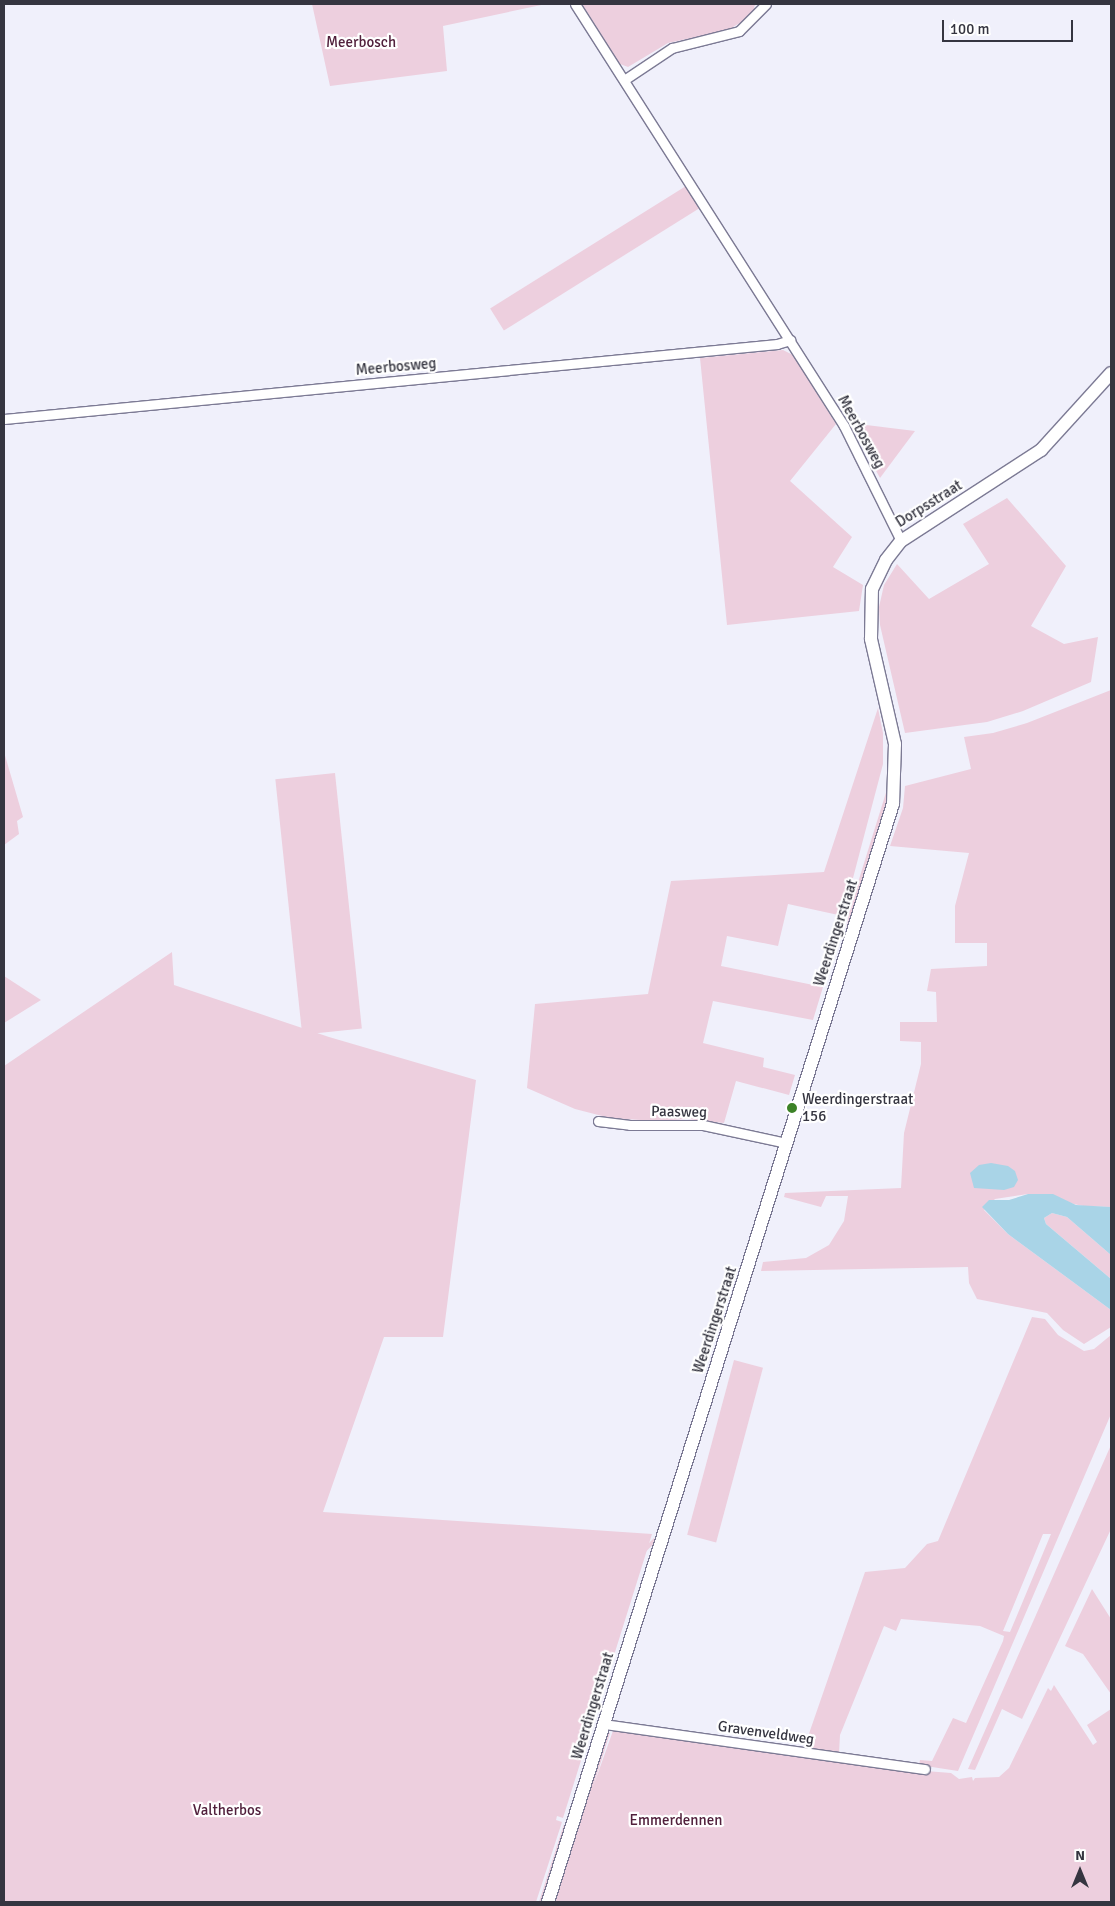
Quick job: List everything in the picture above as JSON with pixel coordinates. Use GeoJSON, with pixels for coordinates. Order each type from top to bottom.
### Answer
{"type":"FeatureCollection","features":[{"type":"Feature","properties":{"kind":"main road","name":"Dorpsstraat"},"geometry":{"type":"LineString","coordinates":[[894,744],[871,639],[869,608],[877,575],[901,541],[1041,450],[1111,373]]}},
{"type":"Feature","properties":{"kind":"main road","name":"Weerdingerstraat"},"geometry":{"type":"LineString","coordinates":[[548,1902],[893,804],[894,744]]}},
{"type":"Feature","properties":{"kind":"street","name":"Meerbosweg"},"geometry":{"type":"LineString","coordinates":[[575,4],[790,340],[858,451],[901,541]]}},
{"type":"Feature","properties":{"kind":"street"},"geometry":{"type":"LineString","coordinates":[[624,80],[672,48],[738,31],[766,4]]}},
{"type":"Feature","properties":{"kind":"street","name":"Meerbosweg"},"geometry":{"type":"LineString","coordinates":[[4,419],[758,346],[790,340]]}},
{"type":"Feature","properties":{"kind":"street","name":"Paasweg"},"geometry":{"type":"LineString","coordinates":[[598,1121],[630,1125],[703,1125],[787,1143]]}},
{"type":"Feature","properties":{"kind":"street","name":"Gravenveldweg"},"geometry":{"type":"LineString","coordinates":[[604,1724],[925,1769]]}},
{"type":"Feature","properties":{"kind":"green space","name":"Meerbosch"},"geometry":{"type":"Polygon","coordinates":[[[312,4],[546,4],[443,26],[447,71],[330,86],[312,4]]]}},
{"type":"Feature","properties":{"kind":"green space"},"geometry":{"type":"Polygon","coordinates":[[[582,4],[756,4],[754,7],[758,12],[728,30],[668,43],[628,67],[620,64],[582,4]]]}},
{"type":"Feature","properties":{"kind":"green space"},"geometry":{"type":"Polygon","coordinates":[[[686,186],[700,208],[504,330],[490,308],[686,186]]]}},
{"type":"Feature","properties":{"kind":"green space"},"geometry":{"type":"Polygon","coordinates":[[[783,350],[793,355],[836,424],[790,481],[852,537],[833,567],[863,585],[859,611],[727,625],[700,358],[783,350]]]}},
{"type":"Feature","properties":{"kind":"green space"},"geometry":{"type":"Polygon","coordinates":[[[850,423],[915,431],[880,478],[850,423]]]}},
{"type":"Feature","properties":{"kind":"green space"},"geometry":{"type":"Polygon","coordinates":[[[1007,498],[1066,566],[1031,626],[1064,644],[1098,637],[1091,682],[1023,711],[987,722],[905,733],[880,625],[879,607],[884,585],[897,564],[929,599],[989,564],[963,524],[1007,498]]]}},
{"type":"Feature","properties":{"kind":"green space"},"geometry":{"type":"Polygon","coordinates":[[[1111,690],[1111,1207],[1083,1206],[1028,1194],[995,1199],[984,1210],[1008,1234],[1111,1310],[1111,1327],[1084,1344],[1063,1330],[1047,1313],[977,1299],[969,1283],[968,1267],[761,1271],[763,1262],[806,1258],[829,1245],[844,1221],[848,1196],[826,1196],[821,1207],[784,1197],[785,1193],[901,1188],[904,1133],[921,1064],[921,1042],[900,1041],[900,1022],[937,1022],[936,992],[927,991],[931,969],[987,966],[987,943],[955,943],[955,906],[969,853],[890,846],[903,808],[905,786],[971,769],[964,737],[993,733],[1027,723],[1111,690]]]}},
{"type":"Feature","properties":{"kind":"green space"},"geometry":{"type":"Polygon","coordinates":[[[878,708],[883,733],[883,764],[843,916],[788,904],[778,946],[727,936],[721,966],[823,987],[813,1020],[713,1001],[703,1043],[764,1058],[763,1067],[795,1075],[789,1095],[736,1081],[724,1123],[687,1119],[656,1121],[610,1118],[575,1109],[527,1088],[535,1004],[648,994],[671,881],[824,872],[878,708]]]}},
{"type":"Feature","properties":{"kind":"green space"},"geometry":{"type":"Polygon","coordinates":[[[4,752],[23,817],[17,821],[19,834],[4,845],[4,752]]]}},
{"type":"Feature","properties":{"kind":"green space"},"geometry":{"type":"Polygon","coordinates":[[[335,773],[362,1029],[302,1035],[275,779],[335,773]]]}},
{"type":"Feature","properties":{"kind":"green space"},"geometry":{"type":"Polygon","coordinates":[[[889,783],[887,805],[843,947],[850,908],[889,783]]]}},
{"type":"Feature","properties":{"kind":"green space","name":"Valtherbos"},"geometry":{"type":"Polygon","coordinates":[[[172,952],[174,985],[329,1037],[476,1080],[443,1337],[384,1337],[323,1512],[652,1534],[563,1818],[557,1816],[556,1820],[562,1822],[536,1902],[4,1902],[4,1066],[172,952]]]}},
{"type":"Feature","properties":{"kind":"green space"},"geometry":{"type":"Polygon","coordinates":[[[4,976],[41,1000],[4,1023],[4,976]]]}},
{"type":"Feature","properties":{"kind":"green space"},"geometry":{"type":"Polygon","coordinates":[[[1052,1213],[1067,1217],[1111,1255],[1111,1279],[1046,1224],[1044,1218],[1052,1213]]]}},
{"type":"Feature","properties":{"kind":"green space"},"geometry":{"type":"Polygon","coordinates":[[[1032,1317],[1045,1319],[1058,1335],[1084,1351],[1094,1349],[1111,1335],[1111,1414],[958,1771],[919,1765],[920,1760],[932,1761],[953,1718],[966,1723],[1003,1641],[1004,1636],[980,1626],[901,1619],[896,1631],[884,1626],[840,1735],[839,1753],[804,1748],[865,1572],[905,1568],[927,1544],[938,1541],[1032,1317]],[[1043,1534],[1003,1631],[1010,1632],[1051,1534],[1043,1534]]]}},
{"type":"Feature","properties":{"kind":"green space"},"geometry":{"type":"Polygon","coordinates":[[[734,1360],[763,1368],[716,1543],[687,1535],[734,1360]]]}},
{"type":"Feature","properties":{"kind":"green space"},"geometry":{"type":"Polygon","coordinates":[[[1111,1445],[1111,1529],[1022,1719],[1002,1709],[975,1770],[968,1769],[1111,1445]]]}},
{"type":"Feature","properties":{"kind":"green space"},"geometry":{"type":"Polygon","coordinates":[[[654,1538],[657,1541],[450,1747],[448,1744],[654,1538]]]}},
{"type":"Feature","properties":{"kind":"green space"},"geometry":{"type":"Polygon","coordinates":[[[1092,1589],[1111,1619],[1111,1694],[1083,1654],[1065,1646],[1092,1589]]]}},
{"type":"Feature","properties":{"kind":"green space","name":"Emmerdennen"},"geometry":{"type":"Polygon","coordinates":[[[1054,1685],[1093,1745],[1097,1742],[1087,1725],[1111,1709],[1111,1902],[553,1902],[606,1732],[610,1733],[593,1787],[614,1728],[888,1768],[951,1773],[959,1779],[972,1777],[973,1781],[975,1778],[999,1777],[1009,1768],[1048,1688],[1051,1691],[1054,1685]]]}},
{"type":"Feature","properties":{"kind":"green space"},"geometry":{"type":"Polygon","coordinates":[[[564,1824],[565,1832],[543,1902],[539,1902],[564,1824]]]}},
{"type":"Feature","properties":{"kind":"water"},"geometry":{"type":"Polygon","coordinates":[[[991,1163],[1008,1166],[1015,1171],[1018,1180],[1014,1187],[1004,1190],[974,1188],[970,1173],[979,1165],[991,1163]]]}},
{"type":"Feature","properties":{"kind":"water"},"geometry":{"type":"Polygon","coordinates":[[[1028,1194],[1053,1194],[1076,1205],[1111,1207],[1111,1255],[1067,1217],[1052,1213],[1044,1218],[1046,1224],[1111,1279],[1111,1310],[1008,1234],[982,1207],[989,1200],[1009,1200],[1028,1194]]]}},
{"type":"Feature","properties":{"kind":"place","name":"Weerdingerstraat 156"},"geometry":{"type":"Point","coordinates":[792,1108]}}]}
